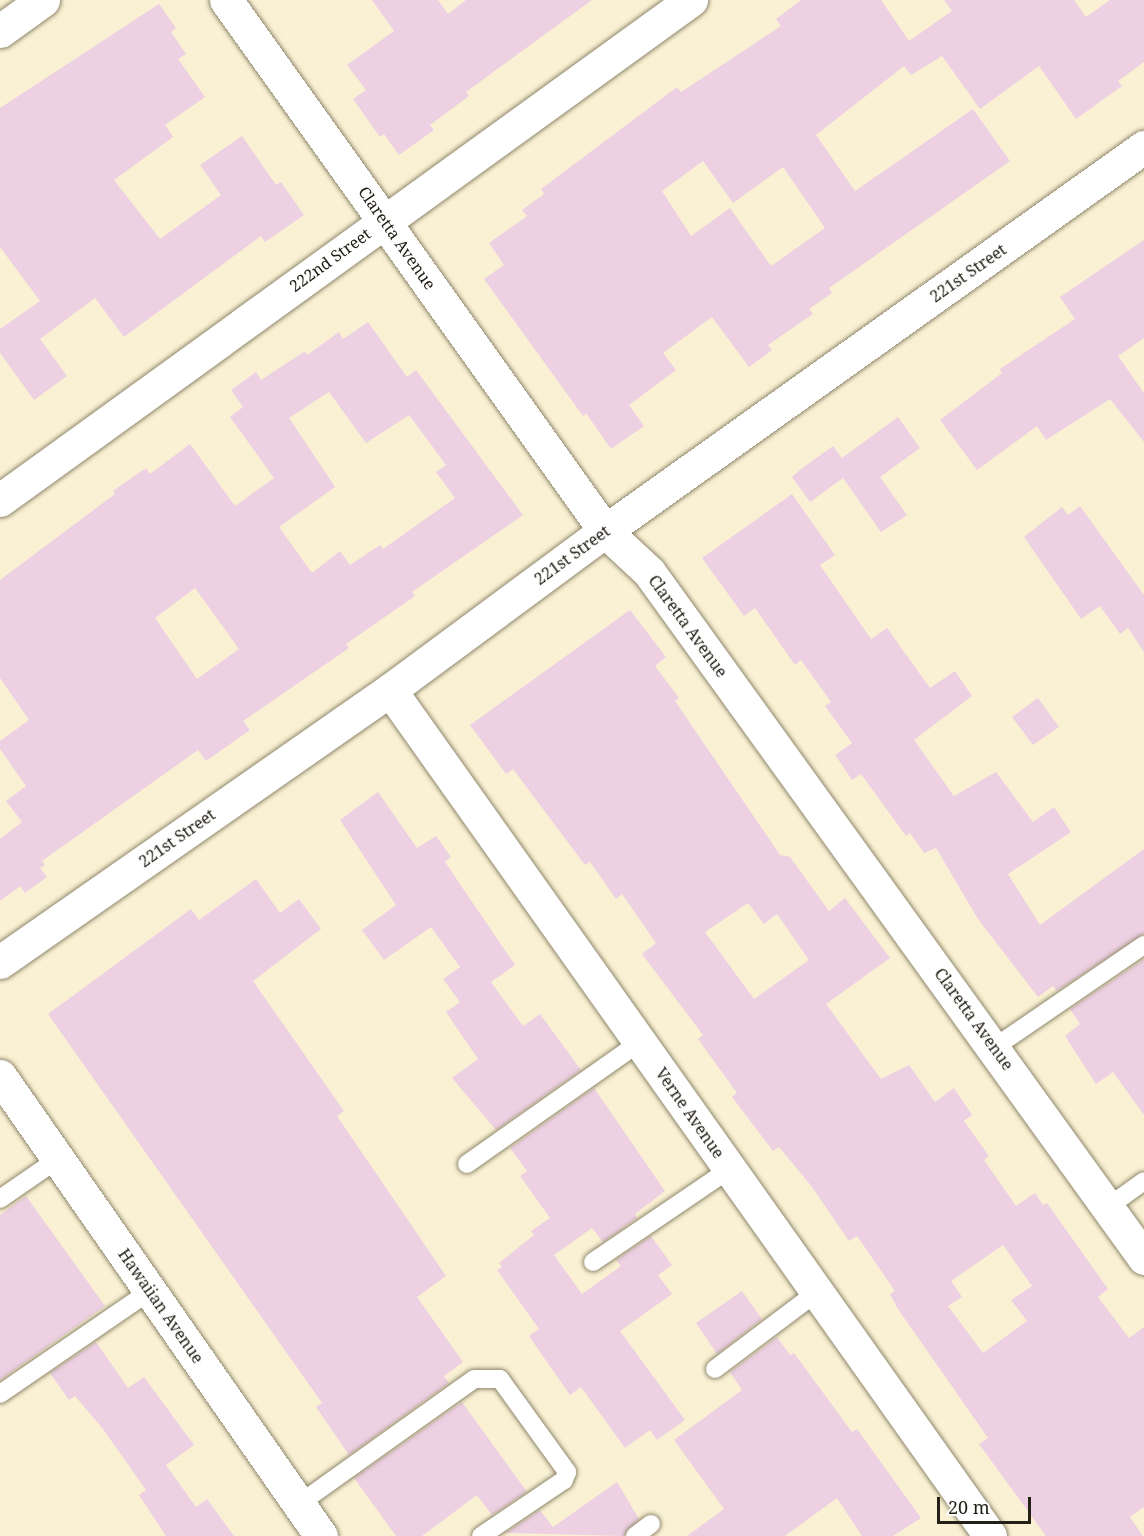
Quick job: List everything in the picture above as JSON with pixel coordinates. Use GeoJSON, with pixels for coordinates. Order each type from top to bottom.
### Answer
{"type":"FeatureCollection","features":[{"type":"Feature","properties":{"kind":"street"},"geometry":{"type":"LineString","coordinates":[[0,31],[43,0]]}},
{"type":"Feature","properties":{"kind":"street","name":"Claretta Avenue"},"geometry":{"type":"LineString","coordinates":[[226,0],[605,531],[649,572],[995,1047],[1144,1258]]}},
{"type":"Feature","properties":{"kind":"street","name":"222nd Street"},"geometry":{"type":"LineString","coordinates":[[0,500],[691,0]]}},
{"type":"Feature","properties":{"kind":"street","name":"221st Street"},"geometry":{"type":"LineString","coordinates":[[0,962],[390,690],[605,531],[1144,147]]}},
{"type":"Feature","properties":{"kind":"street","name":"Verne Avenue"},"geometry":{"type":"LineString","coordinates":[[390,690],[990,1536]]}},
{"type":"Feature","properties":{"kind":"street","name":"Hawaiian Avenue"},"geometry":{"type":"LineString","coordinates":[[0,1076],[321,1536]]}},
{"type":"Feature","properties":{"kind":"lane"},"geometry":{"type":"LineString","coordinates":[[995,1047],[1144,945]]}},
{"type":"Feature","properties":{"kind":"lane"},"geometry":{"type":"LineString","coordinates":[[467,1164],[640,1042]]}},
{"type":"Feature","properties":{"kind":"lane"},"geometry":{"type":"LineString","coordinates":[[0,1199],[58,1159]]}},
{"type":"Feature","properties":{"kind":"lane"},"geometry":{"type":"LineString","coordinates":[[593,1262],[730,1169]]}},
{"type":"Feature","properties":{"kind":"lane"},"geometry":{"type":"LineString","coordinates":[[1107,1207],[1144,1181]]}},
{"type":"Feature","properties":{"kind":"lane"},"geometry":{"type":"LineString","coordinates":[[0,1394],[150,1291]]}},
{"type":"Feature","properties":{"kind":"lane"},"geometry":{"type":"LineString","coordinates":[[715,1369],[817,1292]]}},
{"type":"Feature","properties":{"kind":"lane"},"geometry":{"type":"LineString","coordinates":[[299,1504],[474,1379],[500,1379],[567,1472],[564,1480],[481,1536]]}},
{"type":"Feature","properties":{"kind":"lane"},"geometry":{"type":"LineString","coordinates":[[635,1536],[651,1524]]}},
{"type":"Feature","properties":{"kind":"building"},"geometry":{"type":"Polygon","coordinates":[[[372,0],[438,0],[448,14],[466,0],[592,0],[466,92],[469,96],[430,125],[434,130],[399,155],[384,134],[380,137],[353,99],[366,90],[347,65],[394,31],[372,0]]]}},
{"type":"Feature","properties":{"kind":"building"},"geometry":{"type":"Polygon","coordinates":[[[801,0],[881,0],[909,41],[952,11],[944,0],[1074,0],[1086,17],[1110,0],[1144,0],[1144,62],[1118,81],[1122,86],[1076,119],[1039,66],[980,109],[942,56],[911,75],[904,66],[816,135],[855,191],[973,109],[1010,161],[829,288],[832,293],[809,309],[813,314],[768,345],[772,350],[749,367],[712,317],[663,353],[676,370],[629,405],[644,426],[611,449],[586,413],[583,416],[484,279],[504,265],[489,243],[527,216],[522,210],[544,194],[541,189],[677,87],[681,92],[781,26],[776,19],[801,0]],[[703,161],[662,191],[691,236],[730,208],[771,266],[825,228],[783,167],[733,203],[703,161]]]}},
{"type":"Feature","properties":{"kind":"building"},"geometry":{"type":"Polygon","coordinates":[[[159,4],[176,28],[171,32],[186,54],[178,59],[205,97],[165,125],[173,137],[114,180],[160,239],[221,195],[200,165],[242,136],[276,185],[281,182],[304,215],[265,242],[261,236],[124,337],[95,298],[40,339],[67,376],[34,400],[0,353],[0,329],[40,301],[0,247],[0,108],[159,4]]]}},
{"type":"Feature","properties":{"kind":"building"},"geometry":{"type":"Polygon","coordinates":[[[1144,240],[1144,338],[1118,356],[1144,393],[1144,442],[1110,399],[1046,440],[1037,426],[977,470],[940,420],[1002,373],[1000,369],[1075,319],[1060,297],[1144,240]]]}},
{"type":"Feature","properties":{"kind":"building"},"geometry":{"type":"Polygon","coordinates":[[[368,322],[407,377],[416,370],[523,515],[412,592],[415,596],[346,644],[349,648],[243,721],[250,730],[206,761],[198,750],[42,861],[45,865],[40,868],[47,877],[25,893],[20,886],[0,901],[0,839],[22,822],[6,801],[26,786],[0,749],[0,741],[29,720],[0,678],[0,580],[115,494],[113,491],[146,468],[150,474],[190,444],[235,506],[274,478],[230,417],[243,407],[231,390],[256,372],[261,380],[305,351],[307,355],[339,332],[343,339],[368,322]],[[329,392],[289,418],[335,487],[279,527],[312,573],[340,551],[350,565],[380,545],[383,549],[455,498],[436,472],[446,465],[409,415],[366,443],[329,392]],[[195,588],[155,618],[197,679],[239,649],[195,588]]]}},
{"type":"Feature","properties":{"kind":"building"},"geometry":{"type":"Polygon","coordinates":[[[898,417],[920,448],[880,477],[907,515],[881,532],[843,478],[810,502],[792,477],[833,446],[842,458],[898,417]]]}},
{"type":"Feature","properties":{"kind":"building"},"geometry":{"type":"Polygon","coordinates":[[[792,494],[835,555],[820,565],[871,639],[887,628],[930,688],[955,671],[972,696],[914,740],[954,796],[996,772],[1033,822],[1054,807],[1071,832],[1008,874],[1040,925],[1144,849],[1144,934],[1057,991],[1053,986],[1038,997],[978,919],[936,848],[924,853],[910,833],[906,836],[861,774],[852,780],[835,755],[852,743],[825,706],[831,702],[801,660],[795,665],[755,608],[744,616],[702,558],[792,494]]]}},
{"type":"Feature","properties":{"kind":"building"},"geometry":{"type":"Polygon","coordinates":[[[1080,506],[1144,595],[1144,652],[1128,628],[1120,634],[1100,606],[1081,619],[1024,537],[1062,507],[1068,515],[1080,506]]]}},
{"type":"Feature","properties":{"kind":"building"},"geometry":{"type":"Polygon","coordinates":[[[630,610],[666,657],[655,666],[679,698],[675,701],[780,855],[790,857],[829,911],[845,898],[890,958],[826,1004],[881,1079],[909,1065],[935,1102],[954,1088],[972,1115],[964,1121],[989,1156],[984,1160],[1016,1206],[1035,1193],[1043,1205],[1047,1203],[1108,1289],[1098,1297],[1129,1338],[1144,1327],[1144,1507],[1130,1517],[1143,1536],[1046,1536],[979,1444],[988,1438],[898,1309],[890,1294],[895,1291],[857,1236],[849,1241],[812,1187],[779,1147],[773,1151],[732,1097],[737,1093],[698,1039],[703,1035],[642,954],[656,943],[622,894],[616,899],[590,862],[585,865],[513,769],[506,774],[470,725],[630,610]],[[748,903],[705,932],[754,999],[809,960],[777,914],[764,924],[748,903]],[[1003,1245],[951,1281],[962,1297],[948,1306],[983,1353],[1027,1321],[1011,1300],[1032,1286],[1003,1245]]]}},
{"type":"Feature","properties":{"kind":"building"},"geometry":{"type":"Polygon","coordinates":[[[1038,698],[1059,727],[1033,745],[1012,717],[1038,698]]]}},
{"type":"Feature","properties":{"kind":"building"},"geometry":{"type":"Polygon","coordinates":[[[378,792],[417,848],[436,836],[451,857],[445,862],[515,965],[491,982],[523,1026],[540,1014],[581,1070],[496,1130],[452,1078],[478,1059],[446,1012],[460,1002],[443,979],[460,967],[431,927],[384,960],[362,930],[396,905],[340,820],[378,792]]]}},
{"type":"Feature","properties":{"kind":"building"},"geometry":{"type":"Polygon","coordinates":[[[256,879],[280,913],[299,899],[321,929],[253,981],[344,1111],[337,1116],[446,1276],[417,1297],[463,1362],[444,1376],[449,1383],[349,1455],[316,1407],[322,1403],[48,1014],[191,909],[199,920],[256,879]]]}},
{"type":"Feature","properties":{"kind":"building"},"geometry":{"type":"Polygon","coordinates":[[[1144,959],[1144,1115],[1113,1072],[1096,1084],[1065,1036],[1080,1024],[1070,1009],[1144,959]]]}},
{"type":"Feature","properties":{"kind":"building"},"geometry":{"type":"Polygon","coordinates":[[[594,1088],[665,1191],[635,1214],[637,1218],[603,1242],[592,1228],[554,1255],[582,1294],[621,1266],[616,1260],[651,1236],[672,1265],[658,1275],[672,1294],[620,1331],[685,1420],[657,1440],[650,1430],[625,1448],[581,1387],[570,1395],[529,1336],[539,1329],[497,1270],[502,1267],[499,1263],[534,1235],[531,1231],[550,1218],[520,1176],[527,1171],[510,1148],[594,1088]]]}},
{"type":"Feature","properties":{"kind":"building"},"geometry":{"type":"Polygon","coordinates":[[[26,1196],[105,1306],[0,1380],[0,1215],[26,1196]]]}},
{"type":"Feature","properties":{"kind":"building"},"geometry":{"type":"Polygon","coordinates":[[[742,1291],[762,1319],[717,1354],[696,1323],[742,1291]]]}},
{"type":"Feature","properties":{"kind":"building"},"geometry":{"type":"Polygon","coordinates":[[[777,1337],[790,1355],[794,1353],[852,1432],[857,1429],[921,1518],[893,1536],[862,1536],[837,1498],[785,1536],[687,1536],[724,1509],[674,1440],[742,1390],[730,1372],[777,1337]]]}},
{"type":"Feature","properties":{"kind":"building"},"geometry":{"type":"Polygon","coordinates":[[[96,1342],[128,1388],[144,1377],[194,1445],[166,1465],[196,1507],[207,1499],[234,1536],[166,1536],[139,1495],[146,1490],[103,1429],[75,1396],[69,1400],[50,1373],[96,1342]]]}},
{"type":"Feature","properties":{"kind":"building"},"geometry":{"type":"Polygon","coordinates":[[[462,1402],[527,1492],[492,1515],[477,1495],[422,1536],[396,1536],[354,1478],[462,1402]]]}},
{"type":"Feature","properties":{"kind":"building"},"geometry":{"type":"Polygon","coordinates":[[[617,1482],[639,1519],[624,1536],[505,1533],[540,1510],[553,1527],[617,1482]]]}}]}
